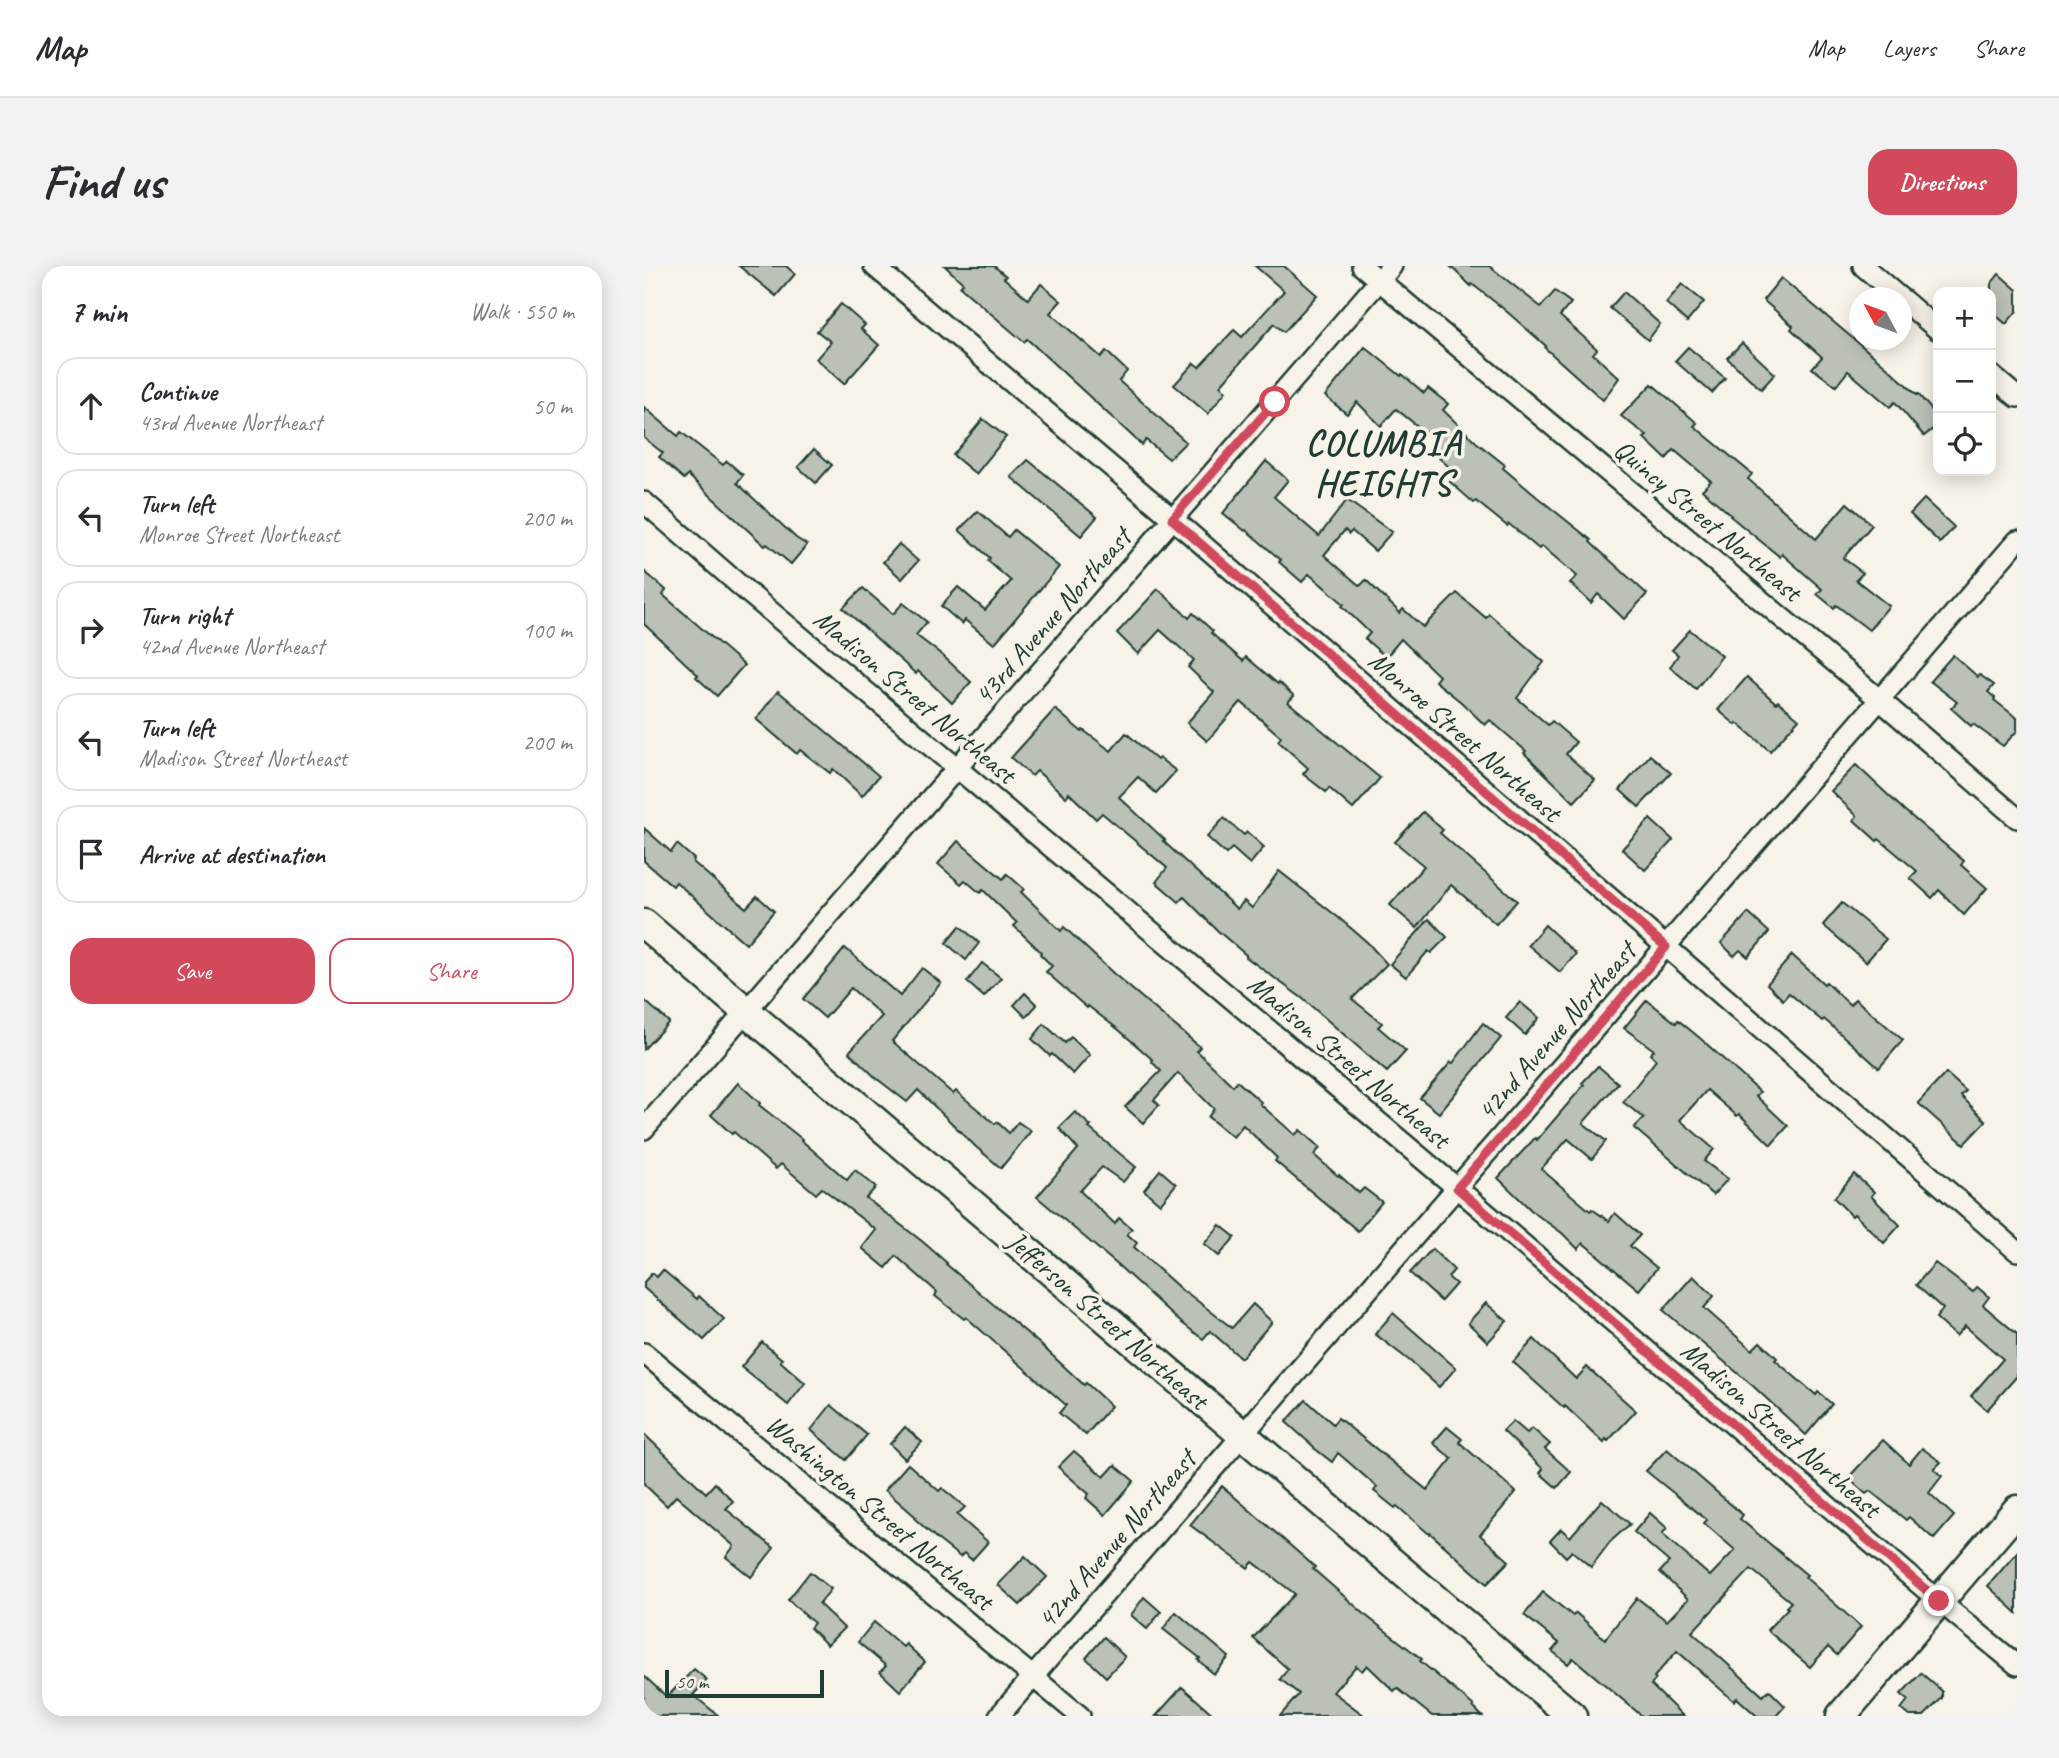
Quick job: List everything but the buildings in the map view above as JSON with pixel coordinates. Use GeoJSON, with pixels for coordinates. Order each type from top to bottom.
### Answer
{"type":"FeatureCollection","features":[{"type":"Feature","properties":{"kind":"street","name":"Monroe Street Northeast"},"geometry":{"type":"LineString","coordinates":[[874,266],[1172,519],[2017,1251]]}},
{"type":"Feature","properties":{"kind":"street","name":"Quincy Street Northeast"},"geometry":{"type":"LineString","coordinates":[[1362,266],[2017,818]]}},
{"type":"Feature","properties":{"kind":"street","name":"43rd Avenue Northeast"},"geometry":{"type":"LineString","coordinates":[[644,1129],[1392,266]]}},
{"type":"Feature","properties":{"kind":"street"},"geometry":{"type":"LineString","coordinates":[[1863,266],[1888,287]]}},
{"type":"Feature","properties":{"kind":"street"},"geometry":{"type":"LineString","coordinates":[[1912,308],[1933,326]]}},
{"type":"Feature","properties":{"kind":"street"},"geometry":{"type":"LineString","coordinates":[[1996,379],[2017,397]]}},
{"type":"Feature","properties":{"kind":"street","name":"Madison Street Northeast"},"geometry":{"type":"LineString","coordinates":[[644,502],[2017,1665]]}},
{"type":"Feature","properties":{"kind":"street","name":"42nd Avenue Northeast"},"geometry":{"type":"LineString","coordinates":[[999,1716],[2017,541]]}},
{"type":"Feature","properties":{"kind":"street","name":"Jefferson Street Northeast"},"geometry":{"type":"LineString","coordinates":[[644,924],[1572,1716]]}},
{"type":"Feature","properties":{"kind":"street","name":"Washington Street Northeast"},"geometry":{"type":"LineString","coordinates":[[644,1353],[1080,1716]]}},
{"type":"Feature","properties":{"kind":"street"},"geometry":{"type":"LineString","coordinates":[[1841,1716],[2017,1510]]}},
{"type":"Feature","properties":{"kind":"district","name":"COLUMBIA HEIGHTS"},"geometry":{"type":"Point","coordinates":[1384,463]}},
{"type":"Feature","properties":{"kind":"route"},"geometry":{"type":"LineString","coordinates":[[1275,402],[1172,519],[1666,947],[1457,1188],[1939,1601]]}}]}
